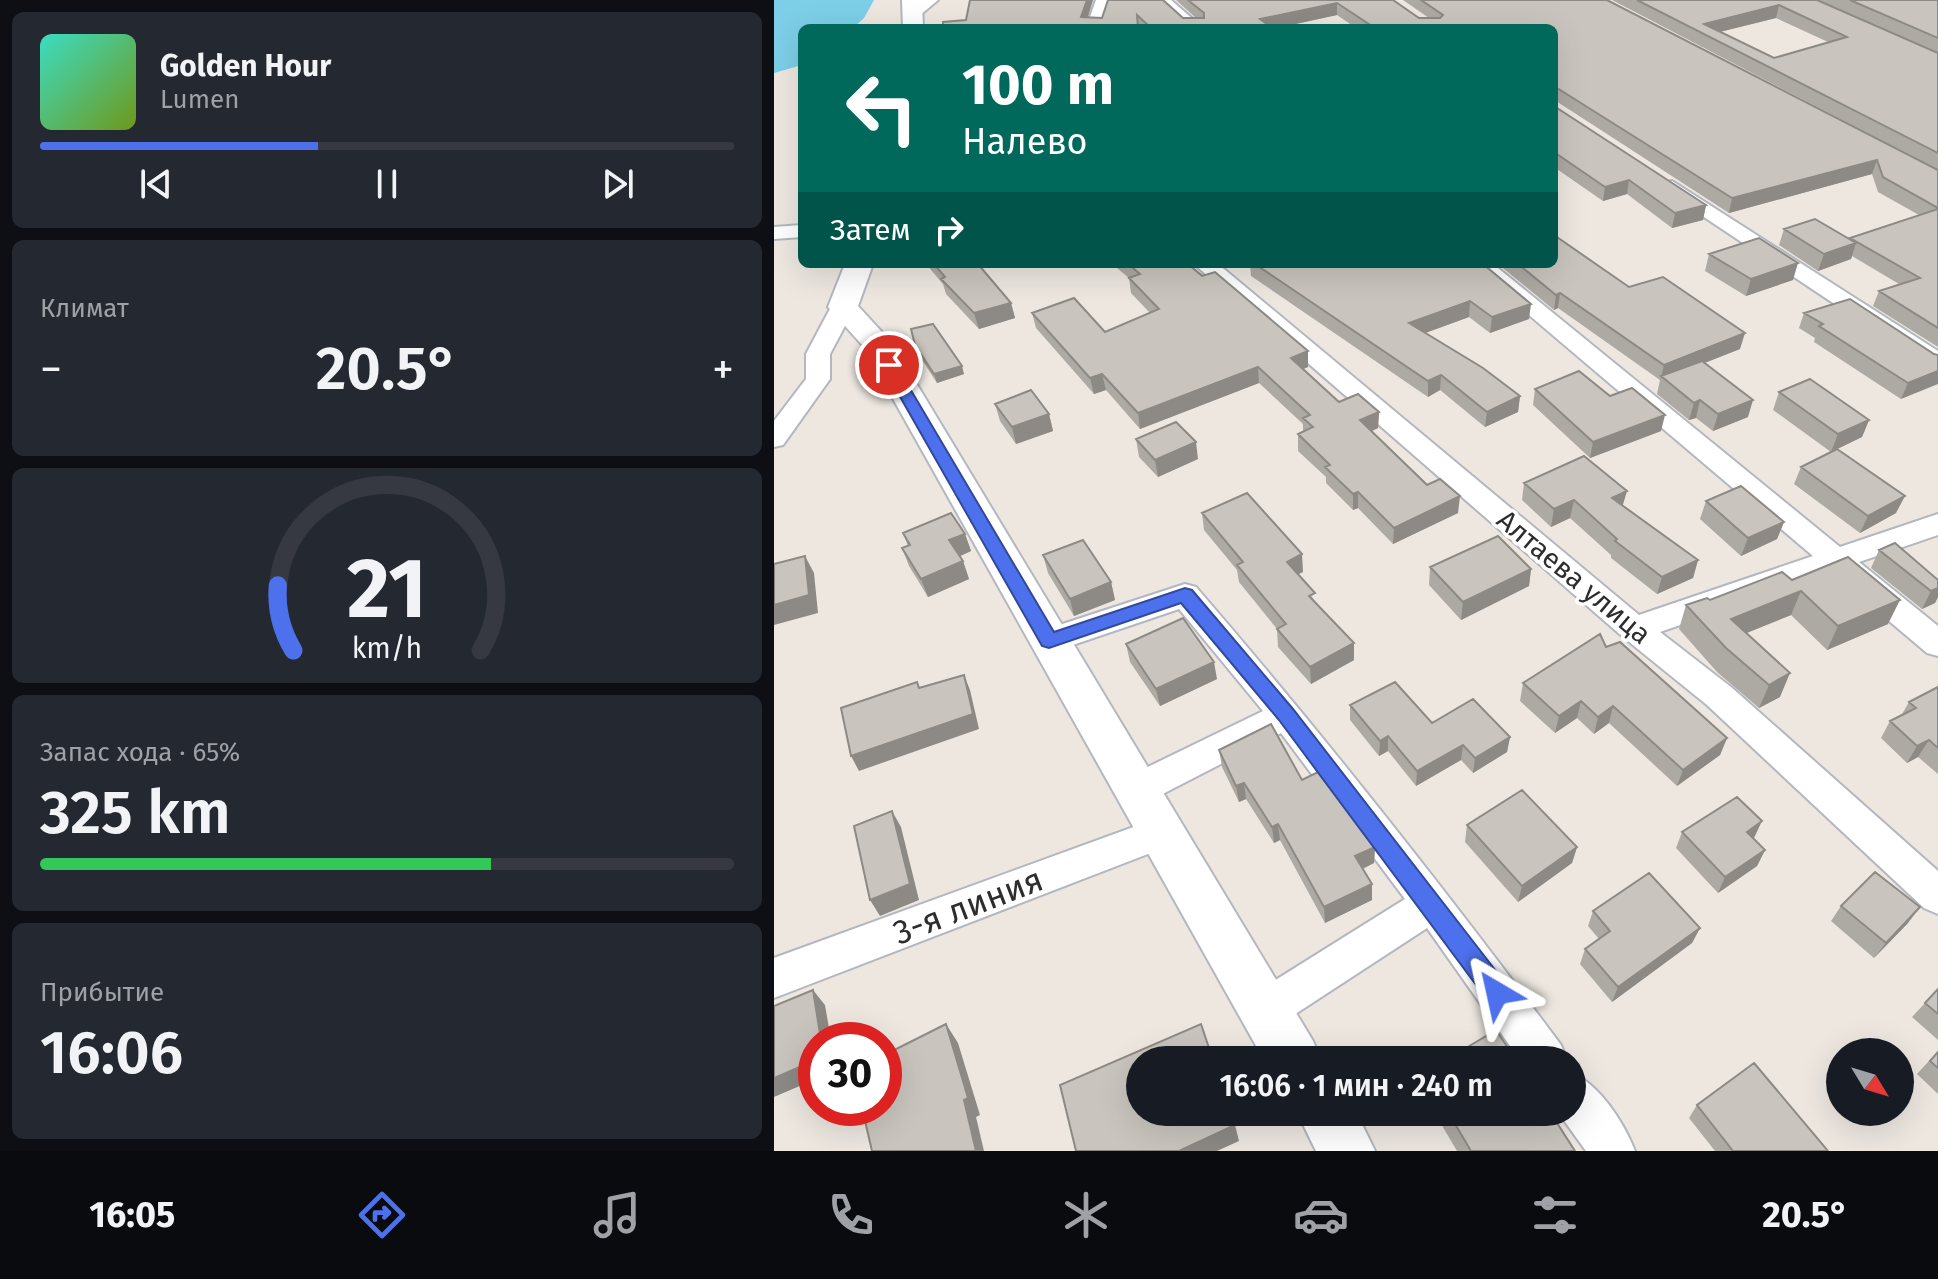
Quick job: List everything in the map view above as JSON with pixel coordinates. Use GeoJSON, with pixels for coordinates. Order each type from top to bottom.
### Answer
{"type":"FeatureCollection","features":[{"type":"Feature","properties":{"kind":"street"},"geometry":{"type":"LineString","coordinates":[[913,14],[930,0]]}},
{"type":"Feature","properties":{"kind":"street"},"geometry":{"type":"LineString","coordinates":[[1095,24],[1104,0]]}},
{"type":"Feature","properties":{"kind":"street"},"geometry":{"type":"LineString","coordinates":[[1162,0],[1190,24]]}},
{"type":"Feature","properties":{"kind":"street"},"geometry":{"type":"LineString","coordinates":[[1660,179],[1938,362]]}},
{"type":"Feature","properties":{"kind":"street"},"geometry":{"type":"LineString","coordinates":[[774,233],[798,231]]}},
{"type":"Feature","properties":{"kind":"street"},"geometry":{"type":"LineString","coordinates":[[774,439],[818,379],[818,354],[843,307],[858,268]]}},
{"type":"Feature","properties":{"kind":"street","name":"Алтаева улица"},"geometry":{"type":"LineString","coordinates":[[1210,268],[1634,629],[1719,696],[1938,896]]}},
{"type":"Feature","properties":{"kind":"street"},"geometry":{"type":"LineString","coordinates":[[1485,268],[1938,644]]}},
{"type":"Feature","properties":{"kind":"street"},"geometry":{"type":"LineString","coordinates":[[843,307],[877,343],[1286,1046]]}},
{"type":"Feature","properties":{"kind":"street"},"geometry":{"type":"LineString","coordinates":[[1634,629],[1938,524]]}},
{"type":"Feature","properties":{"kind":"street"},"geometry":{"type":"LineString","coordinates":[[1049,641],[1185,595],[1286,715],[1432,903],[1536,1046]]}},
{"type":"Feature","properties":{"kind":"street"},"geometry":{"type":"LineString","coordinates":[[1136,790],[1286,715]]}},
{"type":"Feature","properties":{"kind":"street","name":"3-я линия"},"geometry":{"type":"LineString","coordinates":[[774,978],[1161,833]]}},
{"type":"Feature","properties":{"kind":"street"},"geometry":{"type":"LineString","coordinates":[[1265,1010],[1432,903]]}},
{"type":"Feature","properties":{"kind":"street"},"geometry":{"type":"LineString","coordinates":[[1586,1114],[1613,1151]]}},
{"type":"Feature","properties":{"kind":"street"},"geometry":{"type":"LineString","coordinates":[[1333,1126],[1347,1151]]}},
{"type":"Feature","properties":{"kind":"water"},"geometry":{"type":"Polygon","coordinates":[[[774,0],[874,0],[857,24],[798,24],[798,66],[774,73],[774,0]]]}},
{"type":"Feature","properties":{"kind":"building"},"geometry":{"type":"Polygon","coordinates":[[[970,0],[1087,0],[1081,17],[1102,18],[1108,0],[1163,0],[1183,18],[1204,18],[1204,13],[1188,0],[1393,0],[1419,18],[1440,18],[1443,15],[1421,0],[1607,0],[1938,170],[1938,208],[1883,177],[1877,160],[1732,198],[1558,89],[1558,24],[1369,24],[1337,3],[1260,19],[1267,24],[1147,24],[1137,15],[1138,24],[943,24],[966,20],[970,0]]]}},
{"type":"Feature","properties":{"kind":"building"},"geometry":{"type":"Polygon","coordinates":[[[1637,0],[1817,0],[1938,53],[1938,153],[1637,0]],[[1779,5],[1704,24],[1774,58],[1847,37],[1779,5]]]}},
{"type":"Feature","properties":{"kind":"building"},"geometry":{"type":"Polygon","coordinates":[[[1850,0],[1938,0],[1938,38],[1850,0]]]}},
{"type":"Feature","properties":{"kind":"building"},"geometry":{"type":"Polygon","coordinates":[[[1558,109],[1706,205],[1675,213],[1629,180],[1605,187],[1558,155],[1558,109]]]}},
{"type":"Feature","properties":{"kind":"building"},"geometry":{"type":"Polygon","coordinates":[[[1938,209],[1938,328],[1879,291],[1920,278],[1850,238],[1938,209]]]}},
{"type":"Feature","properties":{"kind":"building"},"geometry":{"type":"Polygon","coordinates":[[[1815,219],[1856,243],[1824,254],[1784,229],[1815,219]]]}},
{"type":"Feature","properties":{"kind":"building"},"geometry":{"type":"Polygon","coordinates":[[[1558,238],[1629,287],[1663,277],[1745,333],[1664,365],[1560,293],[1556,295],[1523,268],[1558,268],[1558,238]]]}},
{"type":"Feature","properties":{"kind":"building"},"geometry":{"type":"Polygon","coordinates":[[[1759,238],[1798,263],[1751,279],[1709,254],[1759,238]]]}},
{"type":"Feature","properties":{"kind":"building"},"geometry":{"type":"Polygon","coordinates":[[[937,268],[981,268],[1011,303],[974,313],[941,279],[945,277],[937,268]]]}},
{"type":"Feature","properties":{"kind":"building"},"geometry":{"type":"Polygon","coordinates":[[[1133,268],[1193,268],[1202,276],[1215,272],[1308,351],[1291,358],[1339,402],[1358,394],[1379,412],[1360,420],[1427,485],[1440,479],[1460,496],[1394,528],[1358,492],[1353,494],[1325,467],[1330,465],[1298,434],[1313,427],[1303,418],[1310,415],[1258,367],[1138,413],[1102,374],[1090,378],[1032,313],[1074,298],[1105,332],[1159,309],[1129,278],[1140,274],[1133,268]]]}},
{"type":"Feature","properties":{"kind":"building"},"geometry":{"type":"Polygon","coordinates":[[[1261,268],[1488,268],[1531,304],[1492,317],[1470,301],[1409,323],[1483,368],[1520,396],[1487,412],[1441,375],[1428,381],[1261,268]]]}},
{"type":"Feature","properties":{"kind":"building"},"geometry":{"type":"Polygon","coordinates":[[[1850,299],[1938,355],[1938,371],[1908,383],[1819,326],[1823,324],[1804,313],[1850,299]]]}},
{"type":"Feature","properties":{"kind":"building"},"geometry":{"type":"Polygon","coordinates":[[[933,324],[962,366],[934,374],[915,345],[911,329],[933,324]]]}},
{"type":"Feature","properties":{"kind":"building"},"geometry":{"type":"Polygon","coordinates":[[[1702,361],[1753,400],[1718,414],[1700,400],[1694,403],[1661,376],[1702,361]]]}},
{"type":"Feature","properties":{"kind":"building"},"geometry":{"type":"Polygon","coordinates":[[[1579,371],[1610,396],[1632,388],[1665,415],[1593,442],[1535,389],[1579,371]]]}},
{"type":"Feature","properties":{"kind":"building"},"geometry":{"type":"Polygon","coordinates":[[[1810,379],[1869,420],[1838,434],[1779,392],[1810,379]]]}},
{"type":"Feature","properties":{"kind":"building"},"geometry":{"type":"Polygon","coordinates":[[[1031,390],[1049,414],[1012,427],[995,404],[1031,390]]]}},
{"type":"Feature","properties":{"kind":"building"},"geometry":{"type":"Polygon","coordinates":[[[1176,422],[1196,442],[1155,460],[1136,439],[1176,422]]]}},
{"type":"Feature","properties":{"kind":"building"},"geometry":{"type":"Polygon","coordinates":[[[1837,449],[1905,496],[1868,516],[1801,467],[1837,449]]]}},
{"type":"Feature","properties":{"kind":"building"},"geometry":{"type":"Polygon","coordinates":[[[1584,456],[1627,491],[1612,498],[1698,560],[1662,577],[1615,541],[1617,539],[1574,500],[1554,509],[1524,483],[1584,456]]]}},
{"type":"Feature","properties":{"kind":"building"},"geometry":{"type":"Polygon","coordinates":[[[1741,486],[1784,522],[1748,538],[1706,501],[1741,486]]]}},
{"type":"Feature","properties":{"kind":"building"},"geometry":{"type":"Polygon","coordinates":[[[1247,493],[1302,554],[1287,562],[1315,593],[1309,596],[1354,643],[1310,667],[1277,629],[1286,624],[1237,565],[1243,562],[1202,513],[1247,493]]]}},
{"type":"Feature","properties":{"kind":"building"},"geometry":{"type":"Polygon","coordinates":[[[951,513],[965,534],[949,540],[963,561],[921,579],[902,548],[910,545],[903,533],[951,513]]]}},
{"type":"Feature","properties":{"kind":"building"},"geometry":{"type":"Polygon","coordinates":[[[1498,536],[1531,569],[1463,602],[1430,567],[1498,536]]]}},
{"type":"Feature","properties":{"kind":"building"},"geometry":{"type":"Polygon","coordinates":[[[1083,540],[1111,582],[1070,599],[1043,555],[1083,540]]]}},
{"type":"Feature","properties":{"kind":"building"},"geometry":{"type":"Polygon","coordinates":[[[1895,543],[1938,580],[1938,588],[1931,591],[1879,550],[1895,543]]]}},
{"type":"Feature","properties":{"kind":"building"},"geometry":{"type":"Polygon","coordinates":[[[805,556],[809,595],[774,605],[774,564],[805,556]]]}},
{"type":"Feature","properties":{"kind":"building"},"geometry":{"type":"Polygon","coordinates":[[[1848,557],[1900,600],[1838,626],[1801,591],[1731,619],[1790,673],[1769,685],[1726,648],[1686,605],[1707,598],[1710,600],[1782,572],[1792,580],[1848,557]]]}},
{"type":"Feature","properties":{"kind":"building"},"geometry":{"type":"Polygon","coordinates":[[[1183,618],[1214,662],[1156,689],[1126,644],[1183,618]]]}},
{"type":"Feature","properties":{"kind":"building"},"geometry":{"type":"Polygon","coordinates":[[[1600,634],[1606,647],[1620,642],[1727,738],[1683,770],[1613,706],[1598,717],[1581,701],[1559,716],[1523,683],[1600,634]]]}},
{"type":"Feature","properties":{"kind":"building"},"geometry":{"type":"Polygon","coordinates":[[[964,675],[973,714],[851,756],[841,708],[917,682],[919,688],[964,675]]]}},
{"type":"Feature","properties":{"kind":"building"},"geometry":{"type":"Polygon","coordinates":[[[1395,682],[1432,723],[1473,699],[1510,737],[1475,758],[1463,745],[1417,771],[1388,736],[1380,741],[1350,705],[1395,682]]]}},
{"type":"Feature","properties":{"kind":"building"},"geometry":{"type":"Polygon","coordinates":[[[1938,687],[1938,748],[1929,740],[1917,746],[1890,721],[1916,708],[1909,702],[1938,687]]]}},
{"type":"Feature","properties":{"kind":"building"},"geometry":{"type":"Polygon","coordinates":[[[1271,724],[1302,780],[1318,772],[1375,847],[1355,856],[1372,884],[1324,907],[1278,824],[1272,827],[1244,783],[1236,786],[1219,750],[1271,724]]]}},
{"type":"Feature","properties":{"kind":"building"},"geometry":{"type":"Polygon","coordinates":[[[1522,790],[1577,847],[1522,886],[1467,825],[1522,790]]]}},
{"type":"Feature","properties":{"kind":"building"},"geometry":{"type":"Polygon","coordinates":[[[1737,797],[1762,821],[1747,832],[1765,850],[1725,877],[1682,832],[1737,797]]]}},
{"type":"Feature","properties":{"kind":"building"},"geometry":{"type":"Polygon","coordinates":[[[892,811],[910,884],[870,900],[854,826],[892,811]]]}},
{"type":"Feature","properties":{"kind":"building"},"geometry":{"type":"Polygon","coordinates":[[[1875,872],[1920,907],[1886,943],[1841,906],[1875,872]]]}},
{"type":"Feature","properties":{"kind":"building"},"geometry":{"type":"Polygon","coordinates":[[[1649,873],[1700,928],[1618,987],[1585,949],[1610,931],[1593,911],[1649,873]]]}},
{"type":"Feature","properties":{"kind":"building"},"geometry":{"type":"Polygon","coordinates":[[[1938,989],[1938,1014],[1925,1003],[1938,989]]]}},
{"type":"Feature","properties":{"kind":"building"},"geometry":{"type":"Polygon","coordinates":[[[813,990],[818,1022],[798,1022],[798,1068],[774,1078],[774,1006],[813,990]]]}},
{"type":"Feature","properties":{"kind":"building"},"geometry":{"type":"Polygon","coordinates":[[[946,1024],[968,1098],[964,1100],[976,1151],[872,1151],[866,1126],[902,1126],[902,1046],[946,1024]]]}},
{"type":"Feature","properties":{"kind":"building"},"geometry":{"type":"Polygon","coordinates":[[[1201,1024],[1208,1046],[1150,1046],[1201,1024]]]}},
{"type":"Feature","properties":{"kind":"building"},"geometry":{"type":"Polygon","coordinates":[[[1496,1030],[1507,1046],[1469,1046],[1496,1030]]]}},
{"type":"Feature","properties":{"kind":"building"},"geometry":{"type":"Polygon","coordinates":[[[1938,1052],[1938,1068],[1930,1061],[1938,1052]]]}},
{"type":"Feature","properties":{"kind":"building"},"geometry":{"type":"Polygon","coordinates":[[[1126,1056],[1126,1126],[1233,1126],[1179,1151],[1076,1151],[1060,1085],[1126,1056]]]}},
{"type":"Feature","properties":{"kind":"building"},"geometry":{"type":"Polygon","coordinates":[[[1754,1063],[1828,1151],[1733,1151],[1697,1105],[1754,1063]]]}},
{"type":"Feature","properties":{"kind":"building"},"geometry":{"type":"Polygon","coordinates":[[[1456,1126],[1559,1126],[1575,1151],[1471,1151],[1456,1126]]]}},
{"type":"Feature","properties":{"kind":"route"},"geometry":{"type":"LineString","coordinates":[[889,365],[1049,641],[1185,595],[1286,715],[1432,903],[1497,993]]}}]}
